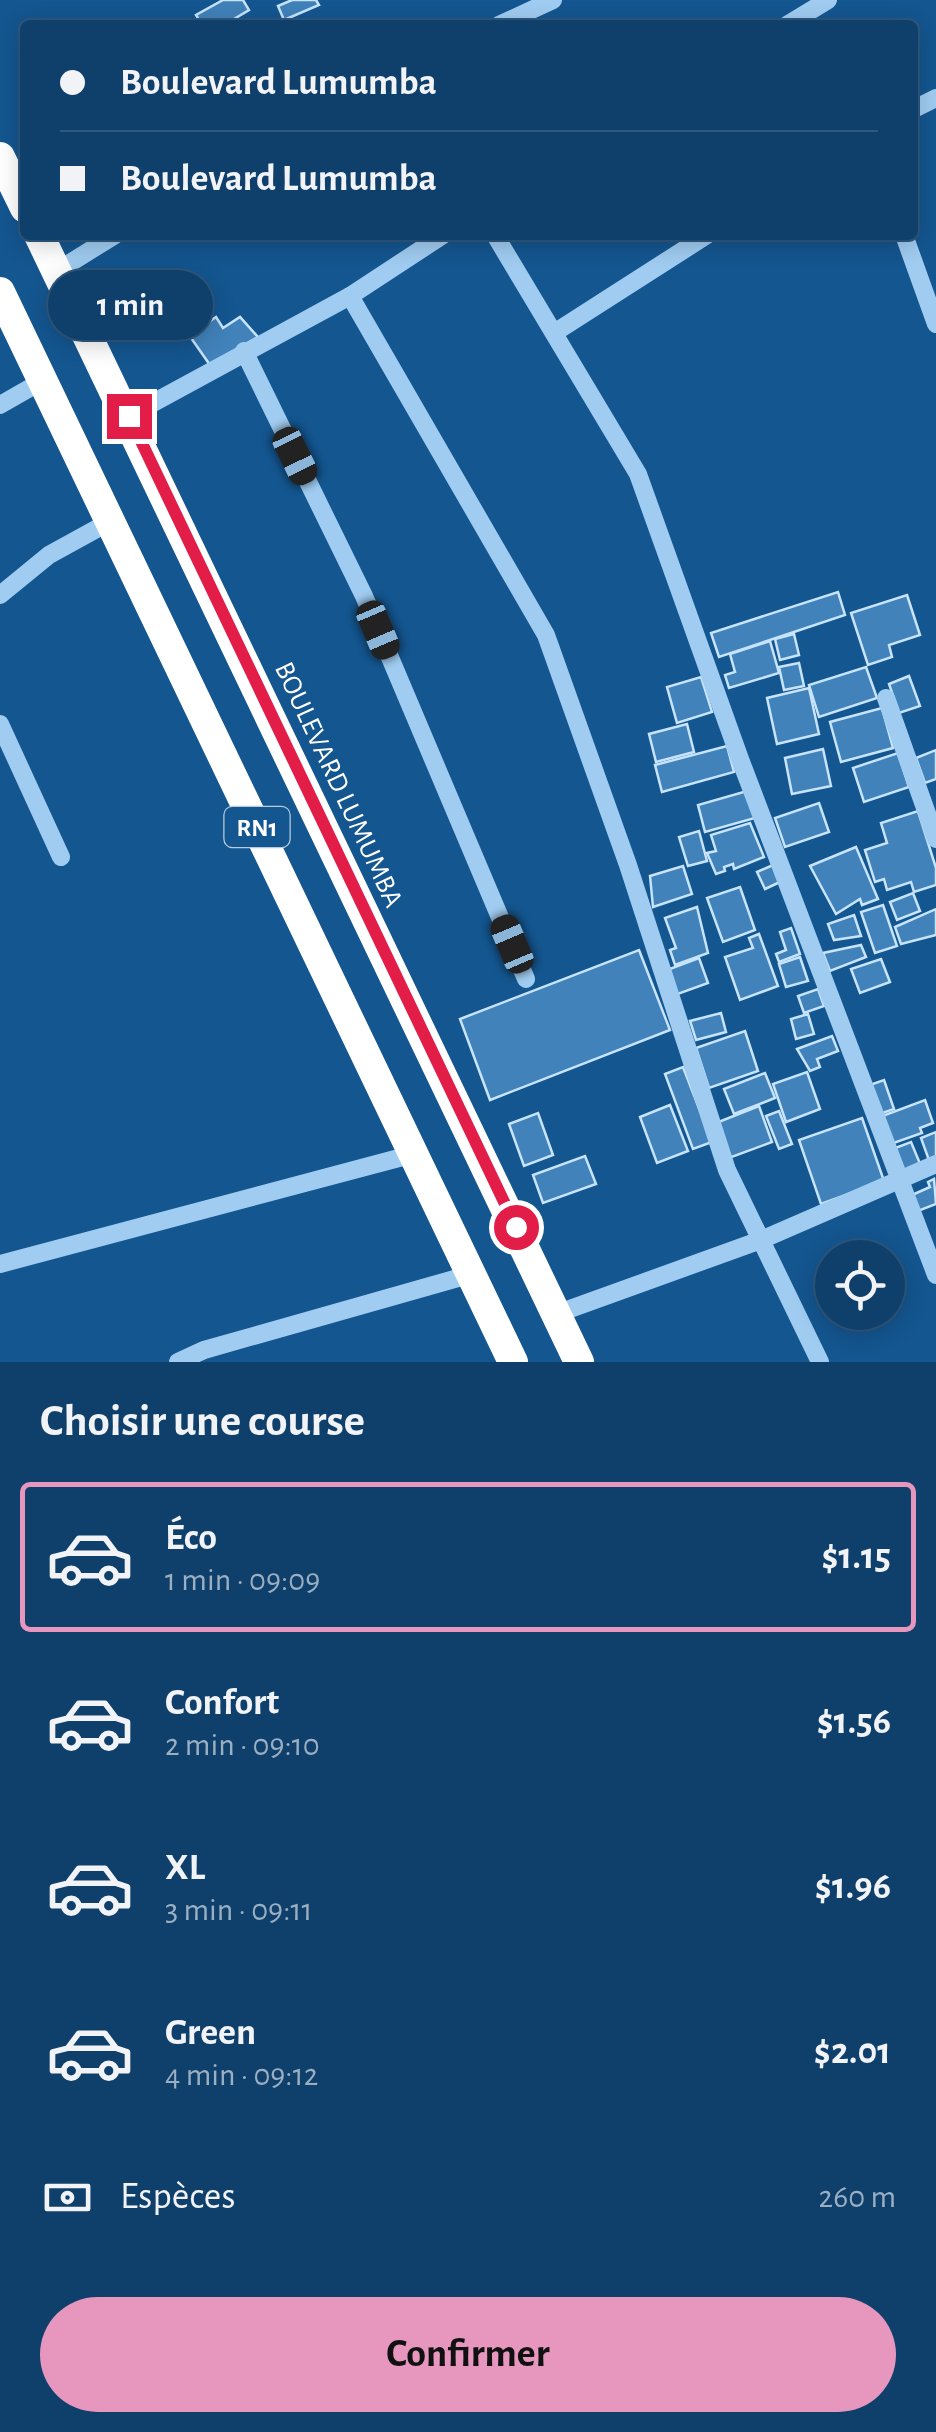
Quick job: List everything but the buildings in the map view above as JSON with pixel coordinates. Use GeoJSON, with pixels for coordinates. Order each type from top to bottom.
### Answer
{"type":"FeatureCollection","features":[{"type":"Feature","properties":{"kind":"highway"},"geometry":{"type":"LineString","coordinates":[[0,157],[20,198]]}},
{"type":"Feature","properties":{"kind":"highway","name":"BOULEVARD LUMUMBA"},"geometry":{"type":"LineString","coordinates":[[41,240],[579,1362]]}},
{"type":"Feature","properties":{"kind":"highway","name":"RN1"},"geometry":{"type":"LineString","coordinates":[[0,292],[513,1362]]}},
{"type":"Feature","properties":{"kind":"street"},"geometry":{"type":"LineString","coordinates":[[510,20],[553,0]]}},
{"type":"Feature","properties":{"kind":"street"},"geometry":{"type":"LineString","coordinates":[[800,20],[828,0]]}},
{"type":"Feature","properties":{"kind":"street"},"geometry":{"type":"LineString","coordinates":[[56,271],[107,240]]}},
{"type":"Feature","properties":{"kind":"street"},"geometry":{"type":"LineString","coordinates":[[129,416],[350,296],[435,240]]}},
{"type":"Feature","properties":{"kind":"street"},"geometry":{"type":"LineString","coordinates":[[498,240],[638,474],[936,1274]]}},
{"type":"Feature","properties":{"kind":"street"},"geometry":{"type":"LineString","coordinates":[[554,333],[699,240]]}},
{"type":"Feature","properties":{"kind":"street"},"geometry":{"type":"LineString","coordinates":[[906,240],[936,324]]}},
{"type":"Feature","properties":{"kind":"street"},"geometry":{"type":"LineString","coordinates":[[350,296],[546,636],[628,866],[727,1170],[820,1362]]}},
{"type":"Feature","properties":{"kind":"street"},"geometry":{"type":"LineString","coordinates":[[244,351],[364,596],[526,978]]}},
{"type":"Feature","properties":{"kind":"street"},"geometry":{"type":"LineString","coordinates":[[0,405],[42,381]]}},
{"type":"Feature","properties":{"kind":"street"},"geometry":{"type":"LineString","coordinates":[[0,595],[49,555],[110,522]]}},
{"type":"Feature","properties":{"kind":"street"},"geometry":{"type":"LineString","coordinates":[[886,698],[936,840]]}},
{"type":"Feature","properties":{"kind":"street"},"geometry":{"type":"LineString","coordinates":[[0,724],[62,857]]}},
{"type":"Feature","properties":{"kind":"street"},"geometry":{"type":"LineString","coordinates":[[0,1264],[414,1154]]}},
{"type":"Feature","properties":{"kind":"street"},"geometry":{"type":"LineString","coordinates":[[556,1314],[762,1240],[936,1164]]}},
{"type":"Feature","properties":{"kind":"street"},"geometry":{"type":"LineString","coordinates":[[178,1362],[204,1350],[472,1274]]}},
{"type":"Feature","properties":{"kind":"route"},"geometry":{"type":"LineString","coordinates":[[129,416],[516,1227]]}}]}
